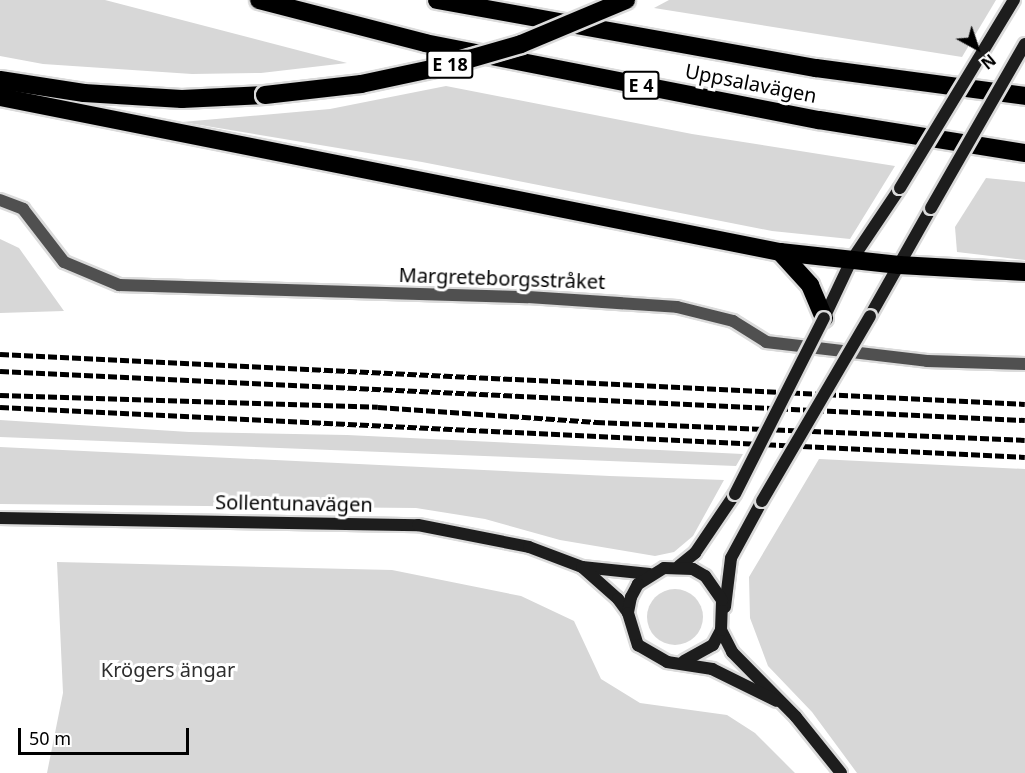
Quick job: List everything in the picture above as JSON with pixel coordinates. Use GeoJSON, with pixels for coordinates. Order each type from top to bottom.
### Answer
{"type":"FeatureCollection","features":[{"type":"Feature","properties":{"kind":"highway","name":"Uppsalavägen"},"geometry":{"type":"LineString","coordinates":[[259,0],[425,43],[819,120],[1025,153]]}},
{"type":"Feature","properties":{"kind":"highway","name":"Uppsalavägen"},"geometry":{"type":"LineString","coordinates":[[437,0],[816,68],[1025,96]]}},
{"type":"Feature","properties":{"kind":"highway","name":"E 18"},"geometry":{"type":"LineString","coordinates":[[0,80],[84,93],[182,99],[265,95],[361,84],[445,66],[521,44],[626,0]]}},
{"type":"Feature","properties":{"kind":"highway"},"geometry":{"type":"LineString","coordinates":[[0,98],[780,252],[899,265],[1025,272]]}},
{"type":"Feature","properties":{"kind":"highway"},"geometry":{"type":"LineString","coordinates":[[780,252],[810,285],[824,318]]}},
{"type":"Feature","properties":{"kind":"street"},"geometry":{"type":"LineString","coordinates":[[724,614],[715,587],[705,576],[679,566],[695,553],[735,494],[851,261],[900,188],[1014,0]]}},
{"type":"Feature","properties":{"kind":"street"},"geometry":{"type":"LineString","coordinates":[[684,662],[713,645],[721,630],[731,558],[1025,44]]}},
{"type":"Feature","properties":{"kind":"street","name":"Margreteborgsstråket"},"geometry":{"type":"LineString","coordinates":[[0,200],[23,209],[64,262],[119,285],[528,297],[676,307],[733,321],[766,342],[927,361],[1025,364]]}},
{"type":"Feature","properties":{"kind":"street","name":"Sollentunavägen"},"geometry":{"type":"LineString","coordinates":[[0,518],[418,525],[528,547],[582,567],[650,574],[679,566]]}},
{"type":"Feature","properties":{"kind":"street","name":"Sollentunavägen"},"geometry":{"type":"LineString","coordinates":[[582,567],[618,599],[627,613],[638,645],[667,662],[684,662],[712,669],[777,701]]}},
{"type":"Feature","properties":{"kind":"street"},"geometry":{"type":"LineString","coordinates":[[627,613],[631,597],[650,574]]}},
{"type":"Feature","properties":{"kind":"street","name":"Sollentunavägen"},"geometry":{"type":"LineString","coordinates":[[721,630],[732,652],[777,701],[796,717],[841,773]]}},
{"type":"Feature","properties":{"kind":"green space"},"geometry":{"type":"Polygon","coordinates":[[[0,0],[105,0],[347,63],[261,73],[192,74],[43,64],[0,56],[0,0]]]}},
{"type":"Feature","properties":{"kind":"green space"},"geometry":{"type":"Polygon","coordinates":[[[669,0],[996,0],[962,57],[654,8],[669,0]]]}},
{"type":"Feature","properties":{"kind":"green space"},"geometry":{"type":"Polygon","coordinates":[[[446,86],[692,134],[895,166],[850,239],[772,231],[422,162],[182,122],[330,109],[446,86]]]}},
{"type":"Feature","properties":{"kind":"green space"},"geometry":{"type":"Polygon","coordinates":[[[986,178],[1025,182],[1025,260],[957,252],[955,227],[986,178]]]}},
{"type":"Feature","properties":{"kind":"green space"},"geometry":{"type":"Polygon","coordinates":[[[0,239],[19,248],[64,311],[0,313],[0,239]]]}},
{"type":"Feature","properties":{"kind":"green space"},"geometry":{"type":"Polygon","coordinates":[[[0,420],[189,432],[347,435],[743,454],[736,466],[0,437],[0,420]]]}},
{"type":"Feature","properties":{"kind":"green space"},"geometry":{"type":"Polygon","coordinates":[[[0,447],[724,480],[693,536],[674,552],[655,556],[560,540],[485,519],[416,508],[0,504],[0,447]]]}},
{"type":"Feature","properties":{"kind":"green space"},"geometry":{"type":"Polygon","coordinates":[[[819,459],[1025,469],[1025,773],[857,773],[812,712],[768,666],[750,618],[749,577],[819,459]]]}},
{"type":"Feature","properties":{"kind":"green space","name":"Krögers ängar"},"geometry":{"type":"Polygon","coordinates":[[[57,562],[392,570],[521,596],[574,621],[601,679],[640,703],[727,715],[755,733],[795,773],[47,773],[63,693],[57,562]]]}},
{"type":"Feature","properties":{"kind":"green space"},"geometry":{"type":"Polygon","coordinates":[[[669,589],[681,589],[691,593],[699,601],[703,617],[699,633],[691,641],[681,645],[669,645],[659,641],[651,633],[647,623],[647,611],[651,601],[659,593],[669,589]]]}},
{"type":"Feature","properties":{"kind":"railway"},"geometry":{"type":"LineString","coordinates":[[0,354],[1025,404]]}},
{"type":"Feature","properties":{"kind":"railway"},"geometry":{"type":"LineString","coordinates":[[0,371],[1025,420]]}},
{"type":"Feature","properties":{"kind":"railway"},"geometry":{"type":"LineString","coordinates":[[0,395],[378,407],[596,422],[1025,440]]}},
{"type":"Feature","properties":{"kind":"railway"},"geometry":{"type":"LineString","coordinates":[[0,407],[1025,457]]}}]}
